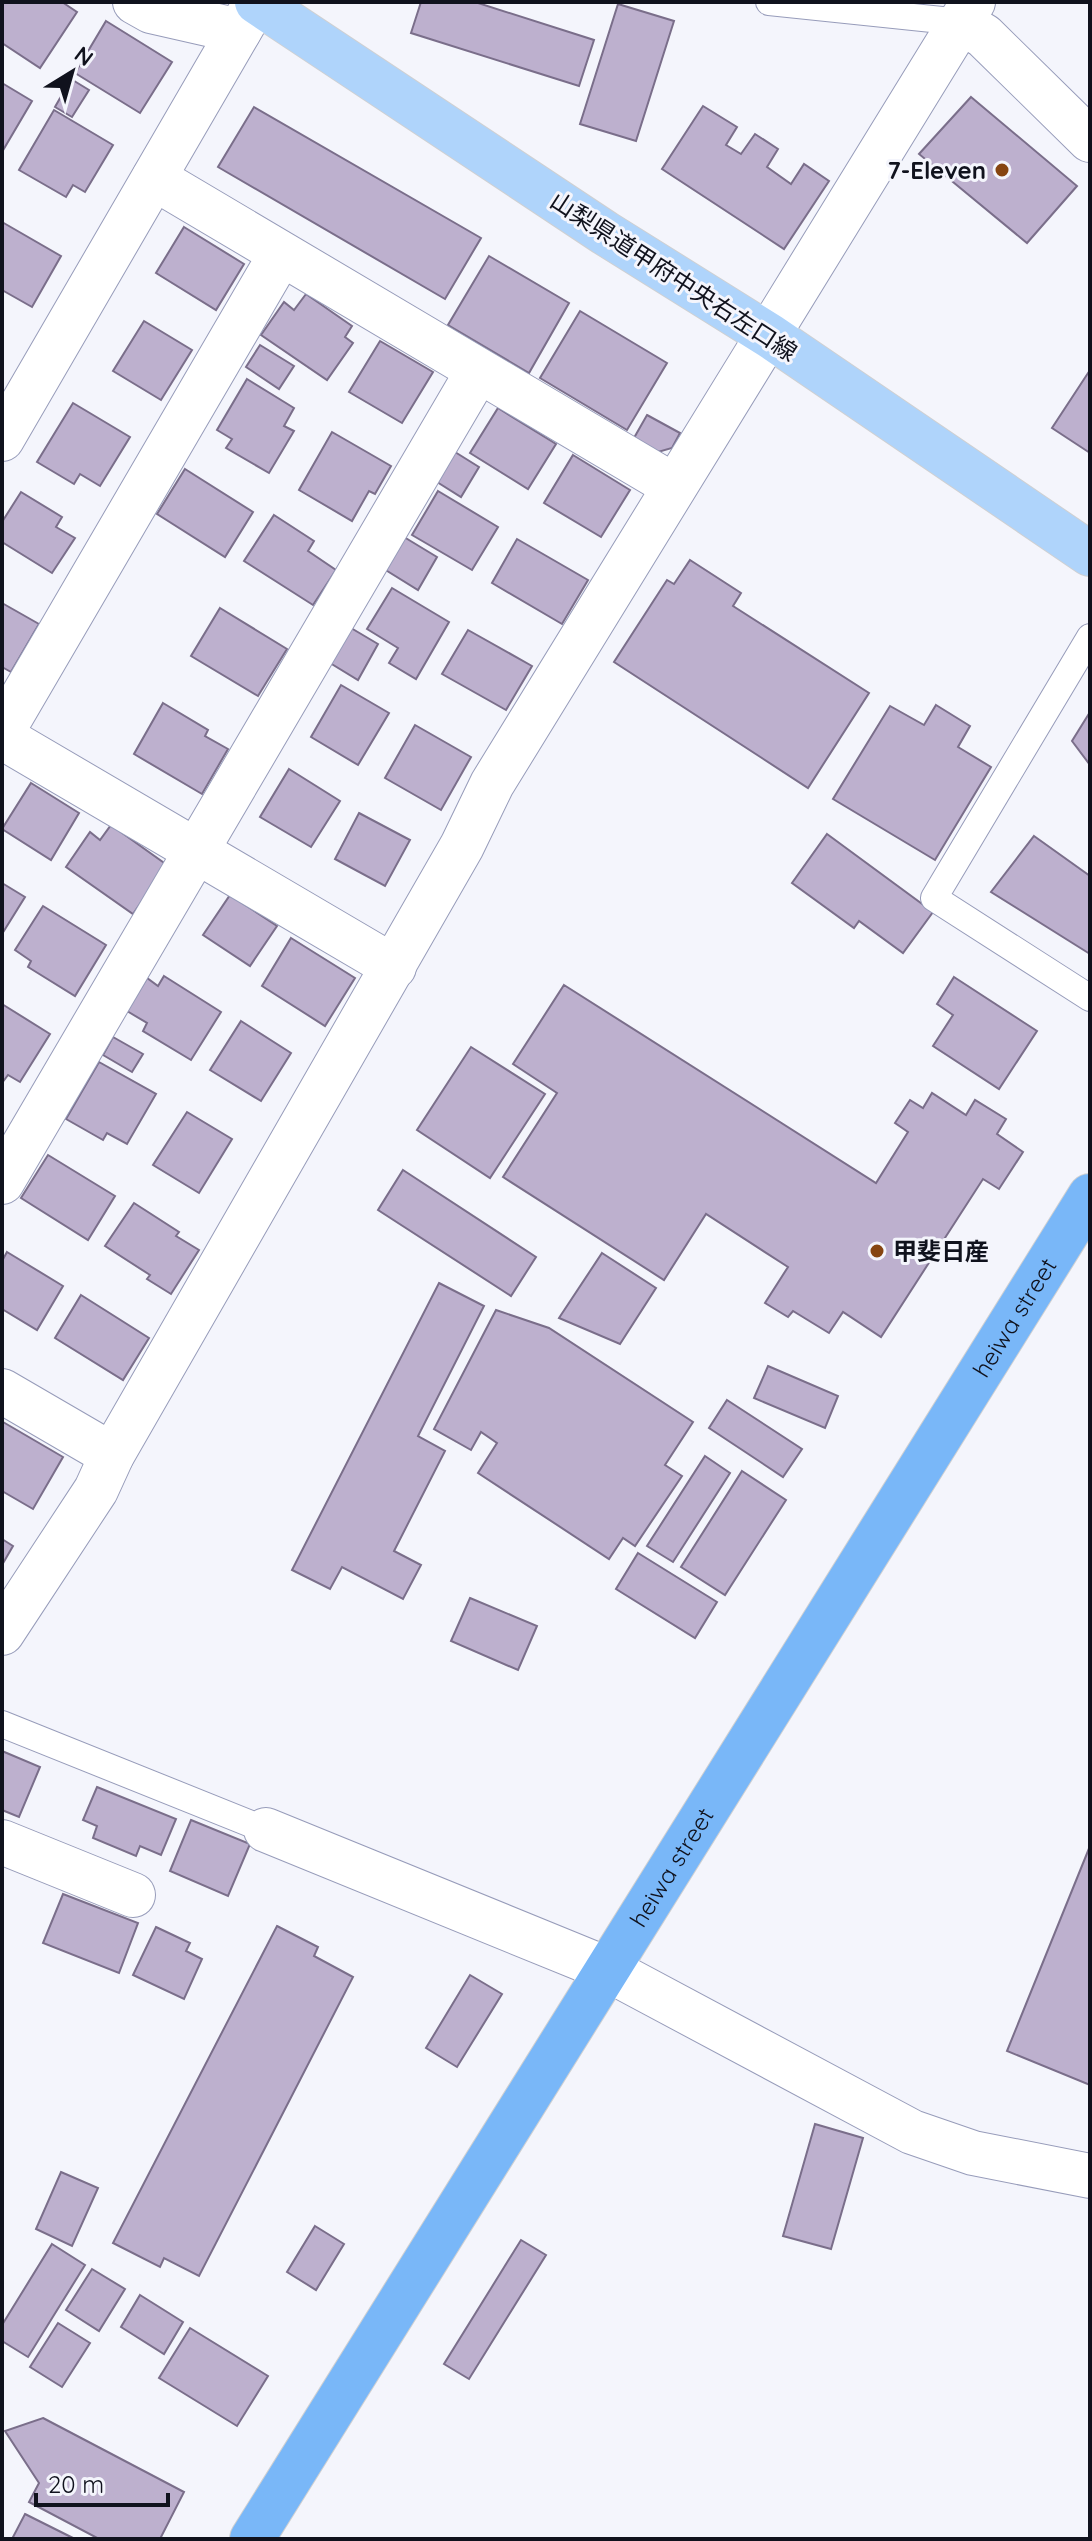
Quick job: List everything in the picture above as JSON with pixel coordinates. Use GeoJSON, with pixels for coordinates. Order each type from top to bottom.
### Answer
{"type":"FeatureCollection","features":[{"type":"Feature","properties":{"kind":"highway","name":"heiwa street"},"geometry":{"type":"LineString","coordinates":[[252,2539],[1090,1196]]}},
{"type":"Feature","properties":{"kind":"main road","name":"山梨県道甲府中央右左口線"},"geometry":{"type":"LineString","coordinates":[[251,12],[770,336],[1090,554]]}},
{"type":"Feature","properties":{"kind":"street"},"geometry":{"type":"LineString","coordinates":[[2,439],[251,12],[151,11],[135,2]]}},
{"type":"Feature","properties":{"kind":"street"},"geometry":{"type":"LineString","coordinates":[[2,1633],[96,1490],[112,1455],[462,846],[492,784],[967,12],[984,36],[1090,140]]}},
{"type":"Feature","properties":{"kind":"street"},"geometry":{"type":"LineString","coordinates":[[154,178],[674,486]]}},
{"type":"Feature","properties":{"kind":"street"},"geometry":{"type":"LineString","coordinates":[[281,254],[2,734],[394,967]]}},
{"type":"Feature","properties":{"kind":"street"},"geometry":{"type":"LineString","coordinates":[[2,1182],[478,371]]}},
{"type":"Feature","properties":{"kind":"street"},"geometry":{"type":"LineString","coordinates":[[2,1391],[112,1455]]}},
{"type":"Feature","properties":{"kind":"street"},"geometry":{"type":"LineString","coordinates":[[266,1830],[607,1969],[912,2132],[973,2153],[1090,2176]]}},
{"type":"Feature","properties":{"kind":"street"},"geometry":{"type":"LineString","coordinates":[[2,1842],[133,1895]]}},
{"type":"Feature","properties":{"kind":"lane"},"geometry":{"type":"LineString","coordinates":[[769,2],[967,12]]}},
{"type":"Feature","properties":{"kind":"lane"},"geometry":{"type":"LineString","coordinates":[[1090,637],[934,898],[1090,998]]}},
{"type":"Feature","properties":{"kind":"lane"},"geometry":{"type":"LineString","coordinates":[[2,1724],[266,1830]]}},
{"type":"Feature","properties":{"kind":"building"},"geometry":{"type":"Polygon","coordinates":[[[3,2],[62,2],[77,12],[40,68],[2,43],[3,2]]]}},
{"type":"Feature","properties":{"kind":"building"},"geometry":{"type":"Polygon","coordinates":[[[421,2],[475,2],[594,40],[579,86],[411,33],[421,2]]]}},
{"type":"Feature","properties":{"kind":"building"},"geometry":{"type":"Polygon","coordinates":[[[618,4],[674,21],[636,141],[580,124],[618,4]]]}},
{"type":"Feature","properties":{"kind":"building"},"geometry":{"type":"Polygon","coordinates":[[[106,21],[172,62],[140,113],[75,73],[106,21]]]}},
{"type":"Feature","properties":{"kind":"building"},"geometry":{"type":"Polygon","coordinates":[[[71,79],[89,90],[72,117],[55,107],[71,79]]]}},
{"type":"Feature","properties":{"kind":"building"},"geometry":{"type":"Polygon","coordinates":[[[2,83],[32,101],[2,152],[2,83]]]}},
{"type":"Feature","properties":{"kind":"building"},"geometry":{"type":"Polygon","coordinates":[[[971,97],[1077,186],[1027,243],[919,154],[971,97]]]}},
{"type":"Feature","properties":{"kind":"building"},"geometry":{"type":"Polygon","coordinates":[[[703,106],[737,127],[726,145],[741,154],[755,134],[778,149],[767,167],[791,184],[804,164],[829,181],[784,249],[662,169],[703,106]]]}},
{"type":"Feature","properties":{"kind":"building"},"geometry":{"type":"Polygon","coordinates":[[[254,107],[481,238],[445,299],[218,167],[254,107]]]}},
{"type":"Feature","properties":{"kind":"building"},"geometry":{"type":"Polygon","coordinates":[[[54,110],[113,145],[85,192],[73,185],[66,197],[19,170],[54,110]]]}},
{"type":"Feature","properties":{"kind":"building"},"geometry":{"type":"Polygon","coordinates":[[[2,222],[61,256],[32,307],[2,290],[2,222]]]}},
{"type":"Feature","properties":{"kind":"building"},"geometry":{"type":"Polygon","coordinates":[[[184,227],[244,264],[216,310],[156,273],[184,227]]]}},
{"type":"Feature","properties":{"kind":"building"},"geometry":{"type":"Polygon","coordinates":[[[489,256],[569,303],[529,373],[448,325],[489,256]]]}},
{"type":"Feature","properties":{"kind":"building"},"geometry":{"type":"Polygon","coordinates":[[[306,294],[352,326],[345,337],[353,343],[327,380],[261,335],[284,302],[294,310],[306,294]]]}},
{"type":"Feature","properties":{"kind":"building"},"geometry":{"type":"Polygon","coordinates":[[[580,311],[667,363],[627,430],[540,378],[580,311]]]}},
{"type":"Feature","properties":{"kind":"building"},"geometry":{"type":"Polygon","coordinates":[[[144,321],[192,350],[161,400],[113,371],[144,321]]]}},
{"type":"Feature","properties":{"kind":"building"},"geometry":{"type":"Polygon","coordinates":[[[380,341],[433,372],[402,423],[349,392],[380,341]]]}},
{"type":"Feature","properties":{"kind":"building"},"geometry":{"type":"Polygon","coordinates":[[[260,345],[294,366],[279,389],[246,367],[260,345]]]}},
{"type":"Feature","properties":{"kind":"building"},"geometry":{"type":"Polygon","coordinates":[[[1090,370],[1090,453],[1052,428],[1090,370]]]}},
{"type":"Feature","properties":{"kind":"building"},"geometry":{"type":"Polygon","coordinates":[[[247,379],[294,408],[284,426],[294,431],[269,473],[226,448],[232,439],[217,430],[247,379]]]}},
{"type":"Feature","properties":{"kind":"building"},"geometry":{"type":"Polygon","coordinates":[[[73,403],[130,437],[100,486],[80,474],[74,484],[37,462],[73,403]]]}},
{"type":"Feature","properties":{"kind":"building"},"geometry":{"type":"Polygon","coordinates":[[[498,408],[556,444],[528,489],[470,453],[498,408]]]}},
{"type":"Feature","properties":{"kind":"building"},"geometry":{"type":"Polygon","coordinates":[[[647,415],[680,433],[672,448],[658,452],[634,438],[647,415]]]}},
{"type":"Feature","properties":{"kind":"building"},"geometry":{"type":"Polygon","coordinates":[[[332,432],[391,466],[375,494],[369,491],[352,521],[299,490],[332,432]]]}},
{"type":"Feature","properties":{"kind":"building"},"geometry":{"type":"Polygon","coordinates":[[[455,452],[479,467],[461,497],[437,482],[455,452]]]}},
{"type":"Feature","properties":{"kind":"building"},"geometry":{"type":"Polygon","coordinates":[[[573,455],[630,490],[601,537],[544,503],[573,455]]]}},
{"type":"Feature","properties":{"kind":"building"},"geometry":{"type":"Polygon","coordinates":[[[185,469],[253,512],[225,557],[157,514],[185,469]]]}},
{"type":"Feature","properties":{"kind":"building"},"geometry":{"type":"Polygon","coordinates":[[[438,491],[498,527],[472,570],[412,535],[438,491]]]}},
{"type":"Feature","properties":{"kind":"building"},"geometry":{"type":"Polygon","coordinates":[[[21,492],[62,517],[56,527],[75,538],[52,573],[2,542],[2,522],[21,492]]]}},
{"type":"Feature","properties":{"kind":"building"},"geometry":{"type":"Polygon","coordinates":[[[274,515],[314,541],[308,551],[336,570],[313,605],[244,561],[274,515]]]}},
{"type":"Feature","properties":{"kind":"building"},"geometry":{"type":"Polygon","coordinates":[[[404,537],[437,557],[418,590],[384,569],[404,537]]]}},
{"type":"Feature","properties":{"kind":"building"},"geometry":{"type":"Polygon","coordinates":[[[517,539],[588,580],[562,624],[492,583],[517,539]]]}},
{"type":"Feature","properties":{"kind":"building"},"geometry":{"type":"Polygon","coordinates":[[[690,560],[741,593],[733,606],[869,693],[808,788],[614,662],[667,580],[674,584],[690,560]]]}},
{"type":"Feature","properties":{"kind":"building"},"geometry":{"type":"Polygon","coordinates":[[[392,588],[449,622],[416,679],[389,663],[398,648],[367,629],[392,588]]]}},
{"type":"Feature","properties":{"kind":"building"},"geometry":{"type":"Polygon","coordinates":[[[2,603],[39,624],[11,672],[2,667],[2,603]]]}},
{"type":"Feature","properties":{"kind":"building"},"geometry":{"type":"Polygon","coordinates":[[[220,608],[287,649],[258,696],[191,656],[220,608]]]}},
{"type":"Feature","properties":{"kind":"building"},"geometry":{"type":"Polygon","coordinates":[[[351,628],[378,644],[358,680],[330,663],[351,628]]]}},
{"type":"Feature","properties":{"kind":"building"},"geometry":{"type":"Polygon","coordinates":[[[468,630],[532,666],[506,710],[442,674],[468,630]]]}},
{"type":"Feature","properties":{"kind":"building"},"geometry":{"type":"Polygon","coordinates":[[[341,685],[389,713],[358,765],[311,737],[341,685]]]}},
{"type":"Feature","properties":{"kind":"building"},"geometry":{"type":"Polygon","coordinates":[[[163,703],[208,730],[205,736],[228,749],[202,794],[134,754],[163,703]]]}},
{"type":"Feature","properties":{"kind":"building"},"geometry":{"type":"Polygon","coordinates":[[[936,705],[970,726],[958,747],[991,767],[935,860],[833,799],[890,706],[924,725],[936,705]]]}},
{"type":"Feature","properties":{"kind":"building"},"geometry":{"type":"Polygon","coordinates":[[[1090,712],[1090,765],[1072,741],[1090,712]]]}},
{"type":"Feature","properties":{"kind":"building"},"geometry":{"type":"Polygon","coordinates":[[[415,725],[471,757],[441,810],[385,778],[415,725]]]}},
{"type":"Feature","properties":{"kind":"building"},"geometry":{"type":"Polygon","coordinates":[[[289,769],[340,801],[311,847],[260,817],[289,769]]]}},
{"type":"Feature","properties":{"kind":"building"},"geometry":{"type":"Polygon","coordinates":[[[31,783],[79,813],[51,860],[2,829],[31,783]]]}},
{"type":"Feature","properties":{"kind":"building"},"geometry":{"type":"Polygon","coordinates":[[[359,813],[410,840],[385,886],[335,859],[359,813]]]}},
{"type":"Feature","properties":{"kind":"building"},"geometry":{"type":"Polygon","coordinates":[[[111,825],[167,865],[133,914],[66,867],[90,832],[100,840],[111,825]]]}},
{"type":"Feature","properties":{"kind":"building"},"geometry":{"type":"Polygon","coordinates":[[[827,834],[933,912],[903,953],[859,921],[854,928],[792,883],[827,834]]]}},
{"type":"Feature","properties":{"kind":"building"},"geometry":{"type":"Polygon","coordinates":[[[1034,836],[1090,876],[1090,954],[991,892],[1034,836]]]}},
{"type":"Feature","properties":{"kind":"building"},"geometry":{"type":"Polygon","coordinates":[[[2,883],[25,897],[2,934],[2,883]]]}},
{"type":"Feature","properties":{"kind":"building"},"geometry":{"type":"Polygon","coordinates":[[[230,895],[277,926],[250,966],[203,935],[230,895]]]}},
{"type":"Feature","properties":{"kind":"building"},"geometry":{"type":"Polygon","coordinates":[[[43,906],[106,945],[75,996],[28,967],[31,961],[15,950],[43,906]]]}},
{"type":"Feature","properties":{"kind":"building"},"geometry":{"type":"Polygon","coordinates":[[[291,938],[355,978],[325,1026],[262,986],[291,938]]]}},
{"type":"Feature","properties":{"kind":"building"},"geometry":{"type":"Polygon","coordinates":[[[164,976],[221,1012],[191,1060],[143,1031],[147,1023],[127,1011],[147,978],[158,986],[164,976]]]}},
{"type":"Feature","properties":{"kind":"building"},"geometry":{"type":"Polygon","coordinates":[[[954,977],[1037,1031],[999,1089],[933,1046],[953,1015],[937,1004],[954,977]]]}},
{"type":"Feature","properties":{"kind":"building"},"geometry":{"type":"Polygon","coordinates":[[[564,985],[876,1183],[908,1132],[895,1123],[910,1100],[923,1108],[932,1093],[966,1115],[975,1100],[1006,1119],[997,1134],[1023,1152],[999,1189],[983,1179],[881,1337],[843,1312],[829,1333],[793,1311],[788,1317],[765,1303],[788,1267],[706,1214],[664,1280],[503,1177],[557,1093],[513,1064],[564,985]]]}},
{"type":"Feature","properties":{"kind":"building"},"geometry":{"type":"Polygon","coordinates":[[[2,1004],[50,1034],[20,1082],[8,1075],[2,1083],[2,1004]]]}},
{"type":"Feature","properties":{"kind":"building"},"geometry":{"type":"Polygon","coordinates":[[[241,1021],[291,1053],[261,1101],[210,1070],[241,1021]]]}},
{"type":"Feature","properties":{"kind":"building"},"geometry":{"type":"Polygon","coordinates":[[[113,1037],[143,1054],[132,1072],[103,1055],[113,1037]]]}},
{"type":"Feature","properties":{"kind":"building"},"geometry":{"type":"Polygon","coordinates":[[[471,1047],[545,1094],[490,1178],[417,1130],[471,1047]]]}},
{"type":"Feature","properties":{"kind":"building"},"geometry":{"type":"Polygon","coordinates":[[[99,1062],[156,1094],[127,1144],[107,1133],[103,1140],[66,1119],[99,1062]]]}},
{"type":"Feature","properties":{"kind":"building"},"geometry":{"type":"Polygon","coordinates":[[[187,1112],[232,1139],[199,1193],[153,1165],[187,1112]]]}},
{"type":"Feature","properties":{"kind":"building"},"geometry":{"type":"Polygon","coordinates":[[[48,1155],[115,1196],[88,1240],[21,1198],[48,1155]]]}},
{"type":"Feature","properties":{"kind":"building"},"geometry":{"type":"Polygon","coordinates":[[[403,1170],[536,1257],[511,1296],[378,1210],[403,1170]]]}},
{"type":"Feature","properties":{"kind":"building"},"geometry":{"type":"Polygon","coordinates":[[[134,1203],[179,1232],[176,1236],[199,1250],[171,1294],[147,1279],[150,1275],[105,1246],[134,1203]]]}},
{"type":"Feature","properties":{"kind":"building"},"geometry":{"type":"Polygon","coordinates":[[[7,1252],[63,1286],[37,1330],[2,1309],[2,1261],[7,1252]]]}},
{"type":"Feature","properties":{"kind":"building"},"geometry":{"type":"Polygon","coordinates":[[[602,1253],[656,1288],[620,1344],[559,1318],[602,1253]]]}},
{"type":"Feature","properties":{"kind":"building"},"geometry":{"type":"Polygon","coordinates":[[[439,1283],[484,1306],[418,1436],[445,1451],[394,1551],[421,1565],[403,1599],[342,1567],[330,1589],[292,1570],[439,1283]]]}},
{"type":"Feature","properties":{"kind":"building"},"geometry":{"type":"Polygon","coordinates":[[[81,1295],[149,1338],[123,1380],[55,1338],[81,1295]]]}},
{"type":"Feature","properties":{"kind":"building"},"geometry":{"type":"Polygon","coordinates":[[[496,1310],[549,1328],[693,1422],[665,1465],[682,1476],[635,1546],[623,1538],[609,1559],[478,1473],[497,1443],[481,1432],[471,1450],[434,1429],[496,1310]]]}},
{"type":"Feature","properties":{"kind":"building"},"geometry":{"type":"Polygon","coordinates":[[[768,1366],[838,1396],[825,1428],[754,1398],[768,1366]]]}},
{"type":"Feature","properties":{"kind":"building"},"geometry":{"type":"Polygon","coordinates":[[[727,1400],[802,1449],[783,1477],[709,1428],[727,1400]]]}},
{"type":"Feature","properties":{"kind":"building"},"geometry":{"type":"Polygon","coordinates":[[[3,1422],[63,1457],[33,1509],[2,1491],[3,1422]]]}},
{"type":"Feature","properties":{"kind":"building"},"geometry":{"type":"Polygon","coordinates":[[[705,1456],[730,1473],[673,1562],[647,1546],[705,1456]]]}},
{"type":"Feature","properties":{"kind":"building"},"geometry":{"type":"Polygon","coordinates":[[[742,1471],[786,1500],[725,1595],[681,1567],[742,1471]]]}},
{"type":"Feature","properties":{"kind":"building"},"geometry":{"type":"Polygon","coordinates":[[[2,1539],[13,1546],[2,1565],[2,1539]]]}},
{"type":"Feature","properties":{"kind":"building"},"geometry":{"type":"Polygon","coordinates":[[[638,1553],[717,1602],[695,1638],[616,1589],[638,1553]]]}},
{"type":"Feature","properties":{"kind":"building"},"geometry":{"type":"Polygon","coordinates":[[[470,1598],[537,1626],[518,1670],[451,1641],[470,1598]]]}},
{"type":"Feature","properties":{"kind":"building"},"geometry":{"type":"Polygon","coordinates":[[[2,1751],[40,1767],[19,1817],[2,1810],[2,1751]]]}},
{"type":"Feature","properties":{"kind":"building"},"geometry":{"type":"Polygon","coordinates":[[[97,1787],[176,1819],[161,1855],[140,1846],[136,1856],[93,1838],[97,1826],[83,1820],[97,1787]]]}},
{"type":"Feature","properties":{"kind":"building"},"geometry":{"type":"Polygon","coordinates":[[[191,1820],[250,1844],[228,1896],[170,1871],[191,1820]]]}},
{"type":"Feature","properties":{"kind":"building"},"geometry":{"type":"Polygon","coordinates":[[[1090,1846],[1090,2085],[1007,2051],[1090,1846]]]}},
{"type":"Feature","properties":{"kind":"building"},"geometry":{"type":"Polygon","coordinates":[[[63,1894],[138,1923],[119,1973],[43,1943],[63,1894]]]}},
{"type":"Feature","properties":{"kind":"building"},"geometry":{"type":"Polygon","coordinates":[[[277,1926],[318,1947],[314,1956],[353,1977],[199,2276],[164,2258],[160,2267],[113,2243],[277,1926]]]}},
{"type":"Feature","properties":{"kind":"building"},"geometry":{"type":"Polygon","coordinates":[[[156,1927],[190,1943],[186,1951],[202,1959],[184,1999],[133,1975],[156,1927]]]}},
{"type":"Feature","properties":{"kind":"building"},"geometry":{"type":"Polygon","coordinates":[[[470,1975],[502,1994],[457,2067],[426,2048],[470,1975]]]}},
{"type":"Feature","properties":{"kind":"building"},"geometry":{"type":"Polygon","coordinates":[[[815,2124],[863,2138],[831,2249],[783,2236],[815,2124]]]}},
{"type":"Feature","properties":{"kind":"building"},"geometry":{"type":"Polygon","coordinates":[[[61,2172],[98,2188],[72,2246],[36,2229],[61,2172]]]}},
{"type":"Feature","properties":{"kind":"building"},"geometry":{"type":"Polygon","coordinates":[[[315,2226],[344,2244],[316,2290],[287,2272],[315,2226]]]}},
{"type":"Feature","properties":{"kind":"building"},"geometry":{"type":"Polygon","coordinates":[[[521,2240],[546,2255],[469,2379],[444,2364],[521,2240]]]}},
{"type":"Feature","properties":{"kind":"building"},"geometry":{"type":"Polygon","coordinates":[[[52,2244],[85,2265],[28,2357],[2,2341],[2,2325],[52,2244]]]}},
{"type":"Feature","properties":{"kind":"building"},"geometry":{"type":"Polygon","coordinates":[[[92,2269],[125,2289],[99,2331],[66,2310],[92,2269]]]}},
{"type":"Feature","properties":{"kind":"building"},"geometry":{"type":"Polygon","coordinates":[[[140,2295],[183,2322],[164,2354],[121,2327],[140,2295]]]}},
{"type":"Feature","properties":{"kind":"building"},"geometry":{"type":"Polygon","coordinates":[[[58,2323],[90,2343],[62,2387],[30,2367],[58,2323]]]}},
{"type":"Feature","properties":{"kind":"building"},"geometry":{"type":"Polygon","coordinates":[[[190,2328],[268,2376],[237,2426],[159,2378],[190,2328]]]}},
{"type":"Feature","properties":{"kind":"building"},"geometry":{"type":"Polygon","coordinates":[[[43,2418],[184,2492],[160,2539],[99,2539],[29,2502],[39,2483],[5,2431],[43,2418]]]}},
{"type":"Feature","properties":{"kind":"building"},"geometry":{"type":"Polygon","coordinates":[[[25,2514],[75,2539],[12,2539],[25,2514]]]}},
{"type":"Feature","properties":{"kind":"place","name":"7-Eleven"},"geometry":{"type":"Point","coordinates":[1002,170]}},
{"type":"Feature","properties":{"kind":"place","name":"甲斐日産"},"geometry":{"type":"Point","coordinates":[877,1251]}}]}
